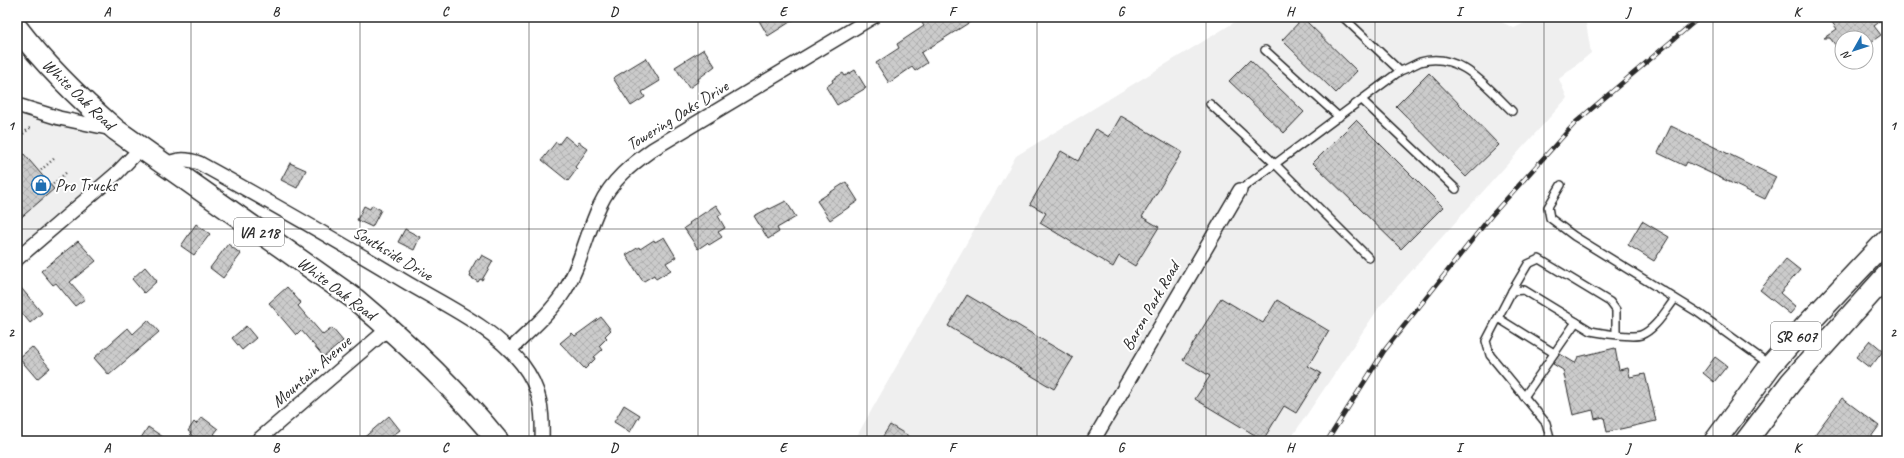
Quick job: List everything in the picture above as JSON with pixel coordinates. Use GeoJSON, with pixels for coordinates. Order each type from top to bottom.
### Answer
{"type":"FeatureCollection","features":[{"type":"Feature","properties":{"kind":"main road","name":"White Oak Road"},"geometry":{"type":"LineString","coordinates":[[17,28],[47,65],[88,106],[116,130],[164,166],[355,299],[389,328],[452,388],[498,441]]}},
{"type":"Feature","properties":{"kind":"main road","name":"SR 607"},"geometry":{"type":"LineString","coordinates":[[1715,441],[1771,365],[1887,240]]}},
{"type":"Feature","properties":{"kind":"main road","name":"SR 607"},"geometry":{"type":"LineString","coordinates":[[1746,441],[1791,382],[1887,275]]}},
{"type":"Feature","properties":{"kind":"main road"},"geometry":{"type":"LineString","coordinates":[[1771,365],[1791,382]]}},
{"type":"Feature","properties":{"kind":"street","name":"Towering Oaks Drive"},"geometry":{"type":"LineString","coordinates":[[510,350],[555,305],[564,292],[576,269],[600,205],[617,179],[633,163],[653,149],[873,17]]}},
{"type":"Feature","properties":{"kind":"street"},"geometry":{"type":"LineString","coordinates":[[17,105],[59,118],[116,130]]}},
{"type":"Feature","properties":{"kind":"street"},"geometry":{"type":"LineString","coordinates":[[17,259],[117,173],[140,149]]}},
{"type":"Feature","properties":{"kind":"street","name":"Southside Drive"},"geometry":{"type":"LineString","coordinates":[[164,166],[182,159],[198,163],[288,212],[465,317],[494,336],[510,350],[526,371],[541,401],[542,441]]}},
{"type":"Feature","properties":{"kind":"street","name":"Baron Park Road"},"geometry":{"type":"LineString","coordinates":[[1093,441],[1240,190]]}},
{"type":"Feature","properties":{"kind":"street","name":"Mountain Avenue"},"geometry":{"type":"LineString","coordinates":[[257,441],[389,328]]}},
{"type":"Feature","properties":{"kind":"lane"},"geometry":{"type":"LineString","coordinates":[[1343,17],[1400,72]]}},
{"type":"Feature","properties":{"kind":"lane"},"geometry":{"type":"LineString","coordinates":[[1265,50],[1339,117]]}},
{"type":"Feature","properties":{"kind":"lane"},"geometry":{"type":"LineString","coordinates":[[1240,190],[1400,72],[1420,62],[1439,60],[1456,63],[1476,76],[1512,111]]}},
{"type":"Feature","properties":{"kind":"lane"},"geometry":{"type":"LineString","coordinates":[[1362,100],[1456,189]]}},
{"type":"Feature","properties":{"kind":"lane"},"geometry":{"type":"LineString","coordinates":[[1210,104],[1275,164],[1369,258]]}},
{"type":"Feature","properties":{"kind":"lane"},"geometry":{"type":"LineString","coordinates":[[1561,185],[1548,207],[1550,218],[1574,236],[1675,299],[1771,365]]}},
{"type":"Feature","properties":{"kind":"lane"},"geometry":{"type":"LineString","coordinates":[[1551,441],[1546,424],[1490,355],[1486,341],[1528,264],[1539,259],[1610,302],[1616,310],[1616,334]]}},
{"type":"Feature","properties":{"kind":"lane"},"geometry":{"type":"LineString","coordinates":[[1512,291],[1524,290],[1591,331],[1616,334],[1640,335],[1651,329],[1675,299]]}},
{"type":"Feature","properties":{"kind":"lane"},"geometry":{"type":"LineString","coordinates":[[1498,318],[1554,353]]}},
{"type":"Feature","properties":{"kind":"lane"},"geometry":{"type":"LineString","coordinates":[[1524,397],[1576,322]]}},
{"type":"Feature","properties":{"kind":"path"},"geometry":{"type":"LineString","coordinates":[[17,139],[31,127]]}},
{"type":"Feature","properties":{"kind":"path"},"geometry":{"type":"LineString","coordinates":[[41,170],[56,157]]}},
{"type":"Feature","properties":{"kind":"path"},"geometry":{"type":"LineString","coordinates":[[53,184],[68,171]]}},
{"type":"Feature","properties":{"kind":"shaded area"},"geometry":{"type":"Polygon","coordinates":[[[1243,17],[1491,17],[1514,28],[1537,17],[1585,17],[1591,53],[1559,79],[1567,98],[1380,306],[1289,441],[854,441],[1016,156],[1243,17]]]}},
{"type":"Feature","properties":{"kind":"shaded area"},"geometry":{"type":"Polygon","coordinates":[[[17,110],[91,131],[121,147],[123,153],[119,161],[17,252],[17,110]]]}},
{"type":"Feature","properties":{"kind":"building"},"geometry":{"type":"Polygon","coordinates":[[[757,17],[798,17],[768,36],[757,17]]]}},
{"type":"Feature","properties":{"kind":"building"},"geometry":{"type":"Polygon","coordinates":[[[932,17],[978,17],[921,53],[927,63],[915,71],[912,67],[889,83],[876,63],[899,48],[897,44],[924,26],[922,23],[932,17]]]}},
{"type":"Feature","properties":{"kind":"building"},"geometry":{"type":"Polygon","coordinates":[[[1837,17],[1886,17],[1874,26],[1881,35],[1874,40],[1874,30],[1836,30],[1837,29],[1831,21],[1837,17]]]}},
{"type":"Feature","properties":{"kind":"building"},"geometry":{"type":"Polygon","coordinates":[[[1303,18],[1357,71],[1336,93],[1282,40],[1303,18]]]}},
{"type":"Feature","properties":{"kind":"building"},"geometry":{"type":"Polygon","coordinates":[[[1834,31],[1834,43],[1830,38],[1824,38],[1834,31]]]}},
{"type":"Feature","properties":{"kind":"building"},"geometry":{"type":"Polygon","coordinates":[[[704,49],[715,66],[689,88],[675,67],[704,49]]]}},
{"type":"Feature","properties":{"kind":"building"},"geometry":{"type":"Polygon","coordinates":[[[646,58],[660,81],[642,92],[645,97],[631,106],[613,78],[646,58]]]}},
{"type":"Feature","properties":{"kind":"building"},"geometry":{"type":"Polygon","coordinates":[[[1250,60],[1304,112],[1284,133],[1229,81],[1250,60]]]}},
{"type":"Feature","properties":{"kind":"building"},"geometry":{"type":"Polygon","coordinates":[[[855,70],[866,88],[837,105],[826,87],[833,82],[832,80],[843,73],[845,76],[855,70]]]}},
{"type":"Feature","properties":{"kind":"building"},"geometry":{"type":"Polygon","coordinates":[[[1429,73],[1499,145],[1466,177],[1396,106],[1429,73]]]}},
{"type":"Feature","properties":{"kind":"building"},"geometry":{"type":"Polygon","coordinates":[[[1121,116],[1182,152],[1142,217],[1159,227],[1135,266],[1119,256],[1113,267],[1040,223],[1046,213],[1030,204],[1061,151],[1078,161],[1096,129],[1109,137],[1121,116]]]}},
{"type":"Feature","properties":{"kind":"building"},"geometry":{"type":"Polygon","coordinates":[[[1356,120],[1443,207],[1401,249],[1313,163],[1356,120]]]}},
{"type":"Feature","properties":{"kind":"building"},"geometry":{"type":"Polygon","coordinates":[[[1671,126],[1776,177],[1765,199],[1687,162],[1685,166],[1658,153],[1671,126]]]}},
{"type":"Feature","properties":{"kind":"building"},"geometry":{"type":"Polygon","coordinates":[[[565,136],[577,146],[579,142],[588,149],[575,167],[577,169],[568,181],[542,160],[556,142],[559,144],[565,136]]]}},
{"type":"Feature","properties":{"kind":"building"},"geometry":{"type":"Polygon","coordinates":[[[17,146],[54,189],[17,221],[17,146]]]}},
{"type":"Feature","properties":{"kind":"building"},"geometry":{"type":"Polygon","coordinates":[[[290,163],[306,170],[297,188],[281,180],[290,163]]]}},
{"type":"Feature","properties":{"kind":"building"},"geometry":{"type":"Polygon","coordinates":[[[846,182],[858,201],[830,220],[817,201],[846,182]]]}},
{"type":"Feature","properties":{"kind":"building"},"geometry":{"type":"Polygon","coordinates":[[[786,201],[796,217],[777,228],[779,232],[768,239],[754,216],[786,201]]]}},
{"type":"Feature","properties":{"kind":"building"},"geometry":{"type":"Polygon","coordinates":[[[372,205],[381,210],[372,227],[357,220],[364,206],[370,209],[372,205]]]}},
{"type":"Feature","properties":{"kind":"building"},"geometry":{"type":"Polygon","coordinates":[[[716,205],[722,214],[718,216],[725,228],[718,232],[722,237],[709,245],[707,243],[698,249],[684,228],[716,205]]]}},
{"type":"Feature","properties":{"kind":"building"},"geometry":{"type":"Polygon","coordinates":[[[1642,221],[1669,237],[1654,261],[1628,245],[1642,221]]]}},
{"type":"Feature","properties":{"kind":"building"},"geometry":{"type":"Polygon","coordinates":[[[196,224],[210,234],[194,255],[181,246],[196,224]]]}},
{"type":"Feature","properties":{"kind":"building"},"geometry":{"type":"Polygon","coordinates":[[[405,229],[420,237],[414,250],[398,242],[405,229]]]}},
{"type":"Feature","properties":{"kind":"building"},"geometry":{"type":"Polygon","coordinates":[[[664,237],[676,257],[666,263],[671,270],[656,279],[654,275],[644,281],[626,255],[639,247],[640,249],[654,240],[655,242],[664,237]]]}},
{"type":"Feature","properties":{"kind":"building"},"geometry":{"type":"Polygon","coordinates":[[[78,241],[96,261],[70,282],[85,299],[75,306],[56,283],[53,285],[41,271],[78,241]]]}},
{"type":"Feature","properties":{"kind":"building"},"geometry":{"type":"Polygon","coordinates":[[[228,244],[241,254],[223,278],[210,268],[228,244]]]}},
{"type":"Feature","properties":{"kind":"building"},"geometry":{"type":"Polygon","coordinates":[[[482,255],[493,261],[482,280],[480,279],[478,282],[470,277],[471,274],[469,273],[477,259],[479,260],[482,255]]]}},
{"type":"Feature","properties":{"kind":"building"},"geometry":{"type":"Polygon","coordinates":[[[1786,259],[1800,270],[1780,293],[1796,307],[1790,314],[1760,290],[1786,259]]]}},
{"type":"Feature","properties":{"kind":"building"},"geometry":{"type":"Polygon","coordinates":[[[145,267],[157,281],[144,293],[132,279],[145,267]]]}},
{"type":"Feature","properties":{"kind":"building"},"geometry":{"type":"Polygon","coordinates":[[[17,283],[42,313],[30,323],[17,307],[17,283]]]}},
{"type":"Feature","properties":{"kind":"building"},"geometry":{"type":"Polygon","coordinates":[[[287,287],[301,303],[298,306],[323,335],[332,328],[343,341],[324,357],[301,330],[296,335],[269,303],[287,287]]]}},
{"type":"Feature","properties":{"kind":"building"},"geometry":{"type":"Polygon","coordinates":[[[967,295],[1073,358],[1054,389],[948,326],[967,295]]]}},
{"type":"Feature","properties":{"kind":"building"},"geometry":{"type":"Polygon","coordinates":[[[1221,298],[1263,323],[1277,300],[1329,331],[1308,366],[1321,373],[1296,413],[1284,406],[1263,440],[1195,399],[1210,376],[1183,360],[1221,298]]]}},
{"type":"Feature","properties":{"kind":"building"},"geometry":{"type":"Polygon","coordinates":[[[601,317],[611,330],[605,336],[607,338],[599,346],[602,350],[594,357],[595,359],[585,369],[560,343],[572,333],[575,336],[601,317]]]}},
{"type":"Feature","properties":{"kind":"building"},"geometry":{"type":"Polygon","coordinates":[[[148,320],[159,332],[109,375],[94,358],[128,328],[133,334],[148,320]]]}},
{"type":"Feature","properties":{"kind":"building"},"geometry":{"type":"Polygon","coordinates":[[[246,326],[256,338],[242,350],[232,338],[246,326]]]}},
{"type":"Feature","properties":{"kind":"building"},"geometry":{"type":"Polygon","coordinates":[[[1870,340],[1883,351],[1870,368],[1856,357],[1870,340]]]}},
{"type":"Feature","properties":{"kind":"building"},"geometry":{"type":"Polygon","coordinates":[[[32,347],[50,368],[37,379],[19,358],[32,347]]]}},
{"type":"Feature","properties":{"kind":"building"},"geometry":{"type":"Polygon","coordinates":[[[1615,348],[1619,370],[1628,368],[1630,377],[1645,374],[1656,421],[1607,432],[1604,417],[1595,419],[1593,410],[1573,415],[1563,370],[1553,364],[1560,354],[1575,363],[1578,357],[1615,348]]]}},
{"type":"Feature","properties":{"kind":"building"},"geometry":{"type":"Polygon","coordinates":[[[1715,357],[1727,366],[1714,382],[1703,373],[1715,357]]]}},
{"type":"Feature","properties":{"kind":"building"},"geometry":{"type":"Polygon","coordinates":[[[1842,398],[1879,426],[1868,441],[1810,441],[1842,398]]]}},
{"type":"Feature","properties":{"kind":"building"},"geometry":{"type":"Polygon","coordinates":[[[624,405],[640,415],[630,432],[614,422],[624,405]]]}},
{"type":"Feature","properties":{"kind":"building"},"geometry":{"type":"Polygon","coordinates":[[[389,416],[400,430],[392,436],[396,441],[360,441],[389,416]]]}},
{"type":"Feature","properties":{"kind":"building"},"geometry":{"type":"Polygon","coordinates":[[[202,417],[218,429],[214,434],[223,441],[199,441],[190,434],[191,433],[188,431],[194,422],[196,424],[202,417]]]}},
{"type":"Feature","properties":{"kind":"building"},"geometry":{"type":"Polygon","coordinates":[[[890,425],[917,441],[880,441],[890,425]]]}},
{"type":"Feature","properties":{"kind":"building"},"geometry":{"type":"Polygon","coordinates":[[[148,427],[169,441],[139,441],[148,427]]]}},
{"type":"Feature","properties":{"kind":"railway"},"geometry":{"type":"LineString","coordinates":[[1327,441],[1384,351],[1491,216],[1576,122],[1700,17]]}},
{"type":"Feature","properties":{"kind":"place","name":"Pro Trucks"},"geometry":{"type":"Point","coordinates":[41,185]}}]}
